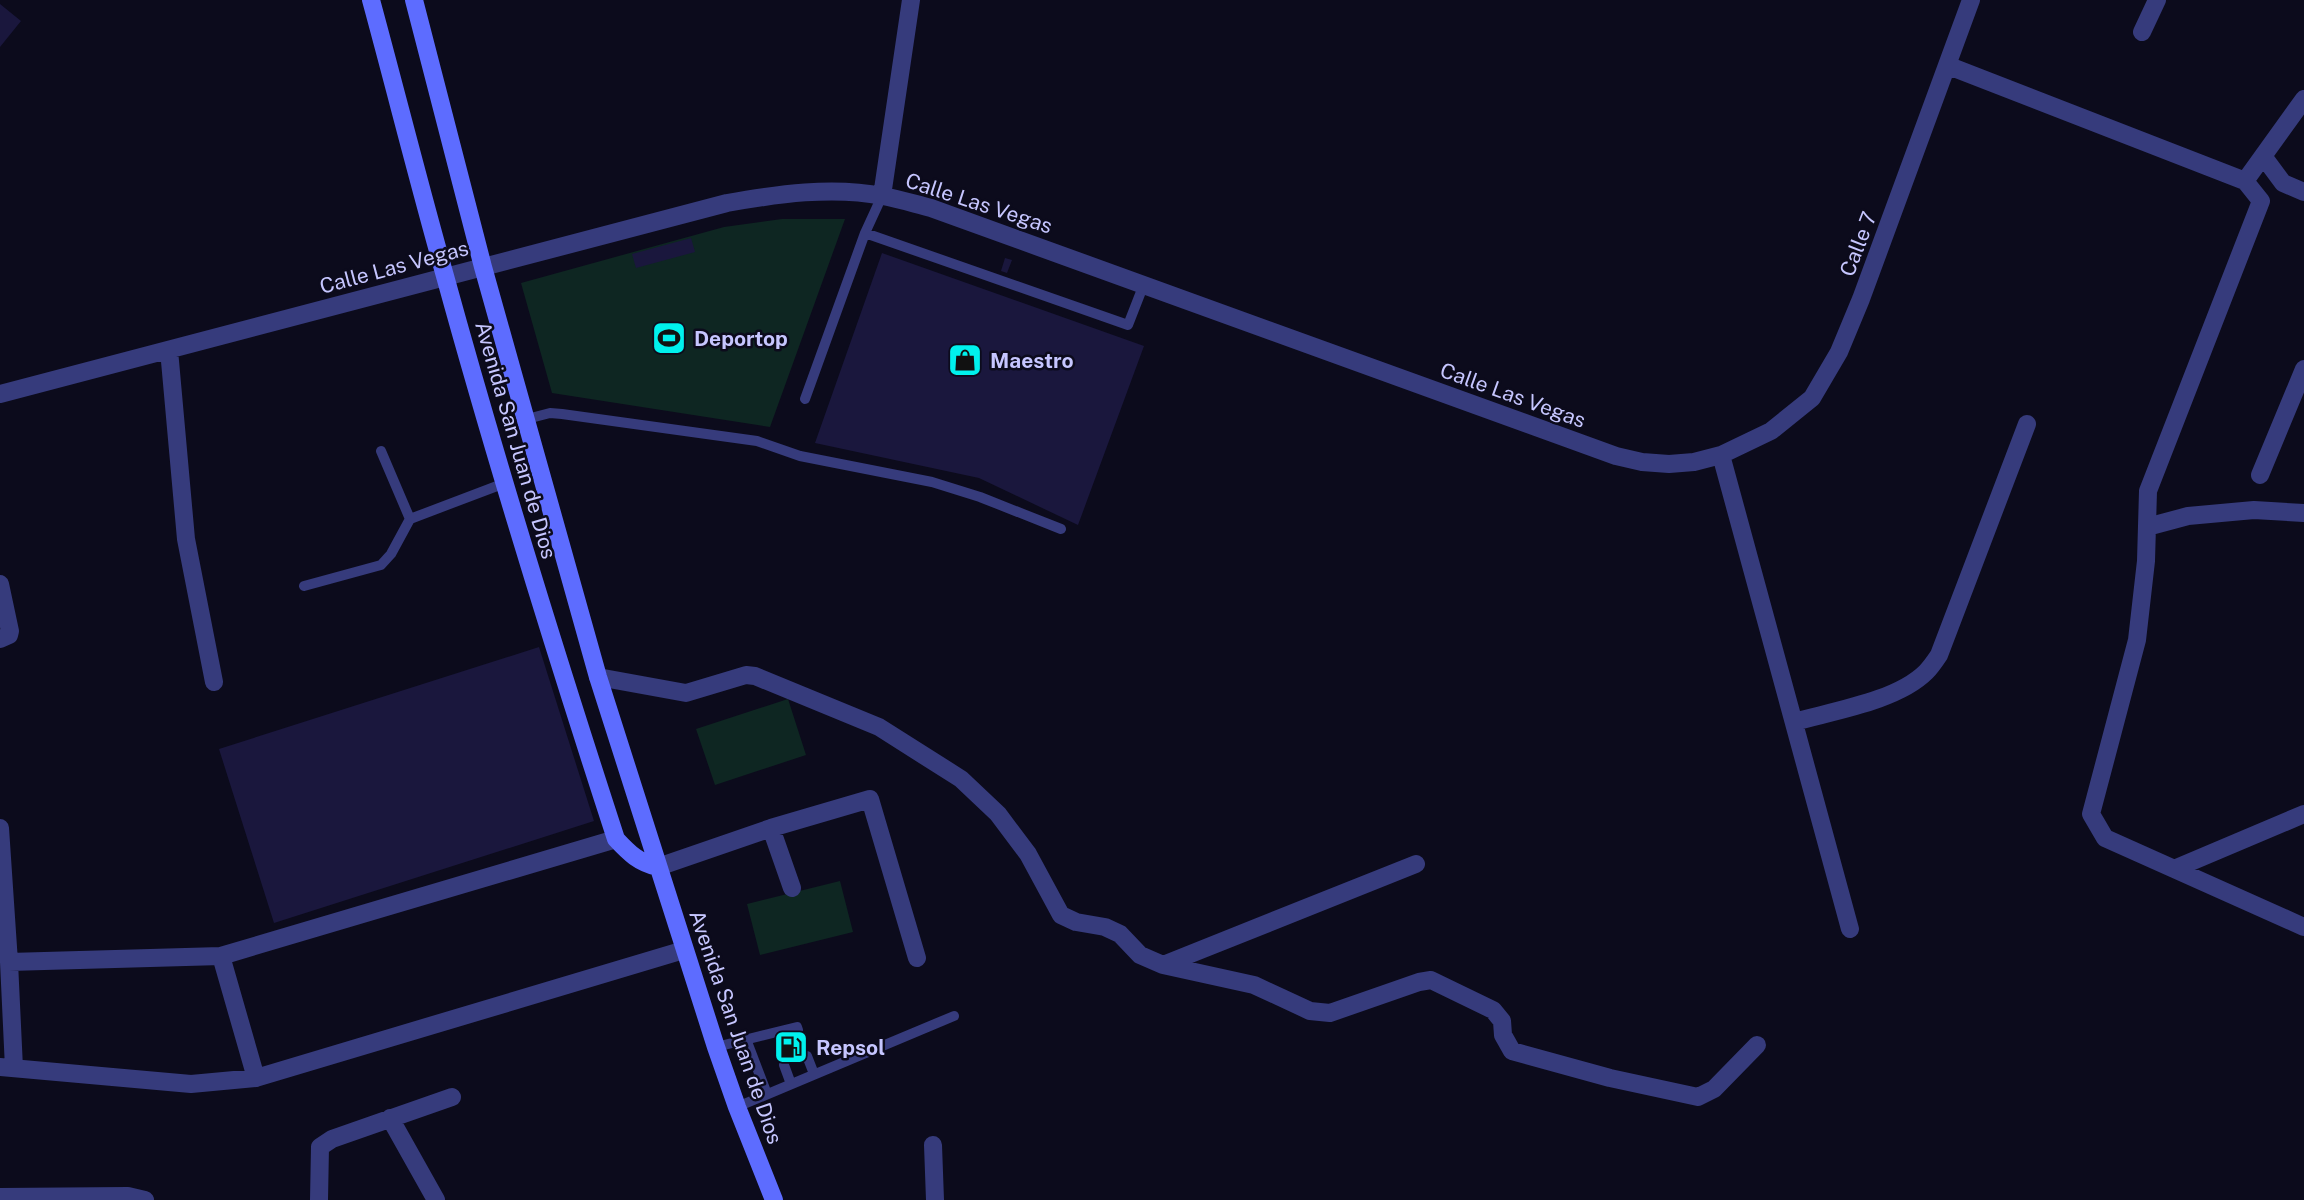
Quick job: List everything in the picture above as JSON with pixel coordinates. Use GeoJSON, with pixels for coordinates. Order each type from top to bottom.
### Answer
{"type":"FeatureCollection","features":[{"type":"Feature","properties":{"kind":"main road","name":"Avenida San Juan de Dios"},"geometry":{"type":"LineString","coordinates":[[371,0],[445,277],[552,645],[616,839],[644,864],[658,867]]}},
{"type":"Feature","properties":{"kind":"main road","name":"Avenida San Juan de Dios"},"geometry":{"type":"LineString","coordinates":[[414,0],[483,267],[598,677],[716,1047],[774,1200]]}},
{"type":"Feature","properties":{"kind":"street"},"geometry":{"type":"LineString","coordinates":[[882,196],[911,0]]}},
{"type":"Feature","properties":{"kind":"street","name":"Calle 7"},"geometry":{"type":"LineString","coordinates":[[1721,455],[1771,431],[1812,398],[1839,352],[1949,66],[1971,0]]}},
{"type":"Feature","properties":{"kind":"street"},"geometry":{"type":"LineString","coordinates":[[2142,32],[2157,0]]}},
{"type":"Feature","properties":{"kind":"street"},"geometry":{"type":"LineString","coordinates":[[1949,66],[2245,181],[2261,201],[2148,491],[2137,640],[2091,814],[2105,838],[2304,927]]}},
{"type":"Feature","properties":{"kind":"street"},"geometry":{"type":"LineString","coordinates":[[2245,181],[2304,99]]}},
{"type":"Feature","properties":{"kind":"street"},"geometry":{"type":"LineString","coordinates":[[2263,156],[2283,183],[2304,192]]}},
{"type":"Feature","properties":{"kind":"street","name":"Calle Las Vegas"},"geometry":{"type":"LineString","coordinates":[[0,394],[727,203],[822,192],[882,196],[931,208],[1616,456],[1669,464],[1694,462],[1721,455]]}},
{"type":"Feature","properties":{"kind":"street"},"geometry":{"type":"LineString","coordinates":[[169,350],[187,546],[214,682]]}},
{"type":"Feature","properties":{"kind":"street"},"geometry":{"type":"LineString","coordinates":[[2260,475],[2304,369]]}},
{"type":"Feature","properties":{"kind":"street"},"geometry":{"type":"LineString","coordinates":[[1794,722],[1886,695],[1908,685],[1925,673],[1940,655],[2027,424]]}},
{"type":"Feature","properties":{"kind":"street"},"geometry":{"type":"LineString","coordinates":[[1721,455],[1850,929]]}},
{"type":"Feature","properties":{"kind":"street"},"geometry":{"type":"LineString","coordinates":[[2147,527],[2188,516],[2255,510],[2304,513]]}},
{"type":"Feature","properties":{"kind":"street"},"geometry":{"type":"LineString","coordinates":[[0,584],[10,631],[9,635],[0,639]]}},
{"type":"Feature","properties":{"kind":"street"},"geometry":{"type":"LineString","coordinates":[[598,677],[686,693],[746,675],[755,676],[879,727],[961,779],[998,814],[1028,854],[1060,915],[1076,922],[1105,927],[1120,934],[1140,955],[1163,965],[1254,985],[1310,1010],[1330,1013],[1431,980],[1493,1010],[1502,1021],[1503,1035],[1512,1051],[1610,1078],[1698,1097],[1714,1089],[1757,1045]]}},
{"type":"Feature","properties":{"kind":"street"},"geometry":{"type":"LineString","coordinates":[[658,867],[771,828],[870,799],[917,958]]}},
{"type":"Feature","properties":{"kind":"street"},"geometry":{"type":"LineString","coordinates":[[2174,869],[2304,814]]}},
{"type":"Feature","properties":{"kind":"street"},"geometry":{"type":"LineString","coordinates":[[0,828],[9,962],[7,1068],[191,1084],[256,1078],[684,950]]}},
{"type":"Feature","properties":{"kind":"street"},"geometry":{"type":"LineString","coordinates":[[771,828],[792,888]]}},
{"type":"Feature","properties":{"kind":"street"},"geometry":{"type":"LineString","coordinates":[[9,962],[221,956],[616,839]]}},
{"type":"Feature","properties":{"kind":"street"},"geometry":{"type":"LineString","coordinates":[[1163,965],[1416,864]]}},
{"type":"Feature","properties":{"kind":"street"},"geometry":{"type":"LineString","coordinates":[[221,956],[256,1078]]}},
{"type":"Feature","properties":{"kind":"street"},"geometry":{"type":"LineString","coordinates":[[319,1200],[320,1147],[332,1139],[452,1097]]}},
{"type":"Feature","properties":{"kind":"street"},"geometry":{"type":"LineString","coordinates":[[390,1118],[436,1200]]}},
{"type":"Feature","properties":{"kind":"street"},"geometry":{"type":"LineString","coordinates":[[933,1145],[935,1200]]}},
{"type":"Feature","properties":{"kind":"street"},"geometry":{"type":"LineString","coordinates":[[0,1197],[128,1196],[145,1200]]}},
{"type":"Feature","properties":{"kind":"lane"},"geometry":{"type":"LineString","coordinates":[[805,399],[864,233],[882,196]]}},
{"type":"Feature","properties":{"kind":"lane"},"geometry":{"type":"LineString","coordinates":[[864,233],[1128,325],[1144,284]]}},
{"type":"Feature","properties":{"kind":"lane"},"geometry":{"type":"LineString","coordinates":[[527,419],[562,414],[757,441],[800,456],[932,482],[980,497],[1061,529]]}},
{"type":"Feature","properties":{"kind":"lane"},"geometry":{"type":"LineString","coordinates":[[381,451],[410,519]]}},
{"type":"Feature","properties":{"kind":"lane"},"geometry":{"type":"LineString","coordinates":[[303,586],[381,565],[391,554],[410,519],[505,484]]}},
{"type":"Feature","properties":{"kind":"lane"},"geometry":{"type":"LineString","coordinates":[[737,1107],[954,1016]]}},
{"type":"Feature","properties":{"kind":"lane"},"geometry":{"type":"LineString","coordinates":[[716,1047],[797,1027],[798,1030]]}},
{"type":"Feature","properties":{"kind":"lane"},"geometry":{"type":"LineString","coordinates":[[746,1039],[766,1094]]}},
{"type":"Feature","properties":{"kind":"lane"},"geometry":{"type":"LineString","coordinates":[[807,1056],[814,1074]]}},
{"type":"Feature","properties":{"kind":"lane"},"geometry":{"type":"LineString","coordinates":[[784,1065],[791,1084]]}},
{"type":"Feature","properties":{"kind":"green space","name":"Deportop"},"geometry":{"type":"Polygon","coordinates":[[[782,219],[845,219],[770,427],[552,393],[521,283],[724,227],[782,219]]]}},
{"type":"Feature","properties":{"kind":"green space"},"geometry":{"type":"Polygon","coordinates":[[[788,699],[806,755],[715,785],[696,729],[788,699]]]}},
{"type":"Feature","properties":{"kind":"green space"},"geometry":{"type":"Polygon","coordinates":[[[840,881],[853,932],[760,955],[747,904],[840,881]]]}},
{"type":"Feature","properties":{"kind":"building"},"geometry":{"type":"Polygon","coordinates":[[[0,4],[21,21],[0,47],[0,4]]]}},
{"type":"Feature","properties":{"kind":"building"},"geometry":{"type":"Polygon","coordinates":[[[691,238],[695,252],[636,268],[632,254],[691,238]]]}},
{"type":"Feature","properties":{"kind":"building"},"geometry":{"type":"Polygon","coordinates":[[[882,253],[1144,346],[1078,525],[979,478],[815,443],[882,253]]]}},
{"type":"Feature","properties":{"kind":"building"},"geometry":{"type":"Polygon","coordinates":[[[1005,258],[1012,260],[1007,273],[1001,271],[1005,258]]]}},
{"type":"Feature","properties":{"kind":"building"},"geometry":{"type":"Polygon","coordinates":[[[539,647],[594,821],[274,923],[219,749],[539,647]]]}},
{"type":"Feature","properties":{"kind":"place","name":"Deportop"},"geometry":{"type":"Point","coordinates":[669,338]}},
{"type":"Feature","properties":{"kind":"place","name":"Maestro"},"geometry":{"type":"Point","coordinates":[965,360]}},
{"type":"Feature","properties":{"kind":"place","name":"Repsol"},"geometry":{"type":"Point","coordinates":[791,1047]}}]}
